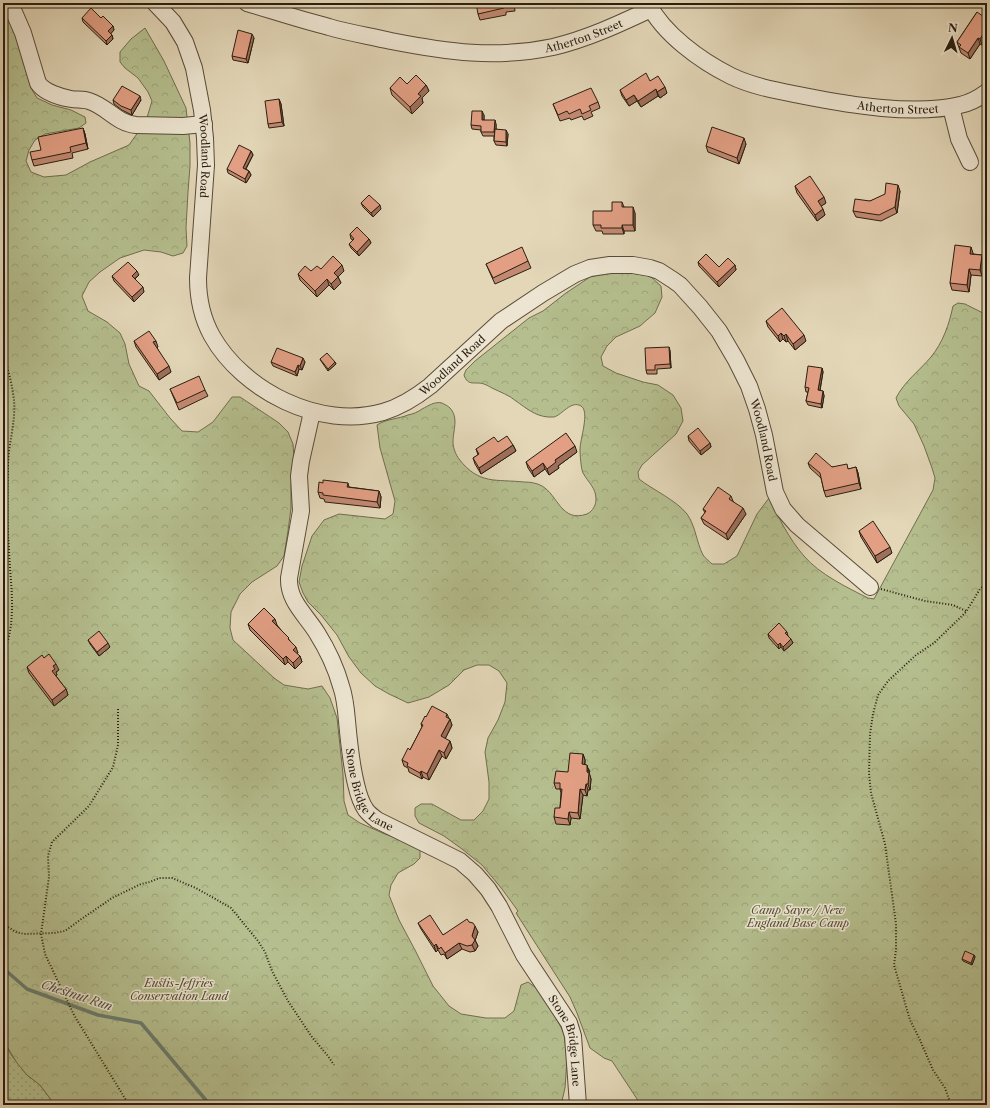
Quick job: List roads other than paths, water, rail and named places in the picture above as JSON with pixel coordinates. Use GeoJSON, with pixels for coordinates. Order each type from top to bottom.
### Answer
{"type":"FeatureCollection","features":[{"type":"Feature","properties":{"kind":"street"},"geometry":{"type":"LineString","coordinates":[[10,3],[23,33],[38,83],[43,89],[62,97],[95,103],[120,121],[129,125],[183,126],[204,124]]}},
{"type":"Feature","properties":{"kind":"street","name":"Woodland Road"},"geometry":{"type":"LineString","coordinates":[[156,3],[180,32],[190,54],[204,124],[206,152],[205,178],[198,266],[200,307],[211,335],[223,353],[250,379],[280,399],[312,412],[336,416],[354,416],[382,412],[403,404],[422,393],[501,322],[566,278],[582,270],[610,265],[633,265],[659,271],[673,280],[700,307],[719,331],[736,360],[757,409],[776,492],[783,509],[789,518],[870,587]]}},
{"type":"Feature","properties":{"kind":"street","name":"Atherton Street"},"geometry":{"type":"LineString","coordinates":[[247,3],[351,33],[439,50],[481,54],[524,51],[563,45],[602,32],[650,6],[656,18],[672,34],[699,56],[731,76],[759,87],[818,99],[866,106],[911,109],[951,107],[978,99],[987,92]]}},
{"type":"Feature","properties":{"kind":"street"},"geometry":{"type":"LineString","coordinates":[[951,107],[959,139],[970,162]]}},
{"type":"Feature","properties":{"kind":"street","name":"Stone Bridge Lane"},"geometry":{"type":"LineString","coordinates":[[312,412],[300,461],[299,476],[301,511],[288,578],[289,589],[293,599],[322,642],[333,663],[341,686],[345,703],[352,768],[358,792],[366,810],[370,815],[377,820],[460,861],[475,874],[488,889],[499,906],[524,955],[569,1023],[573,1036],[578,1105]]}},
{"type":"Feature","properties":{"kind":"waterway","name":"Chestnut Run"},"geometry":{"type":"LineString","coordinates":[[3,968],[27,989],[98,1015],[141,1023],[210,1105]]}},
{"type":"Feature","properties":{"kind":"park label","name":"Camp Sayre / New England Base Camp"},"geometry":{"type":"Point","coordinates":[798,916]}},
{"type":"Feature","properties":{"kind":"park label","name":"Eustis-Jeffries Conservation Land"},"geometry":{"type":"Point","coordinates":[179,989]}}]}
